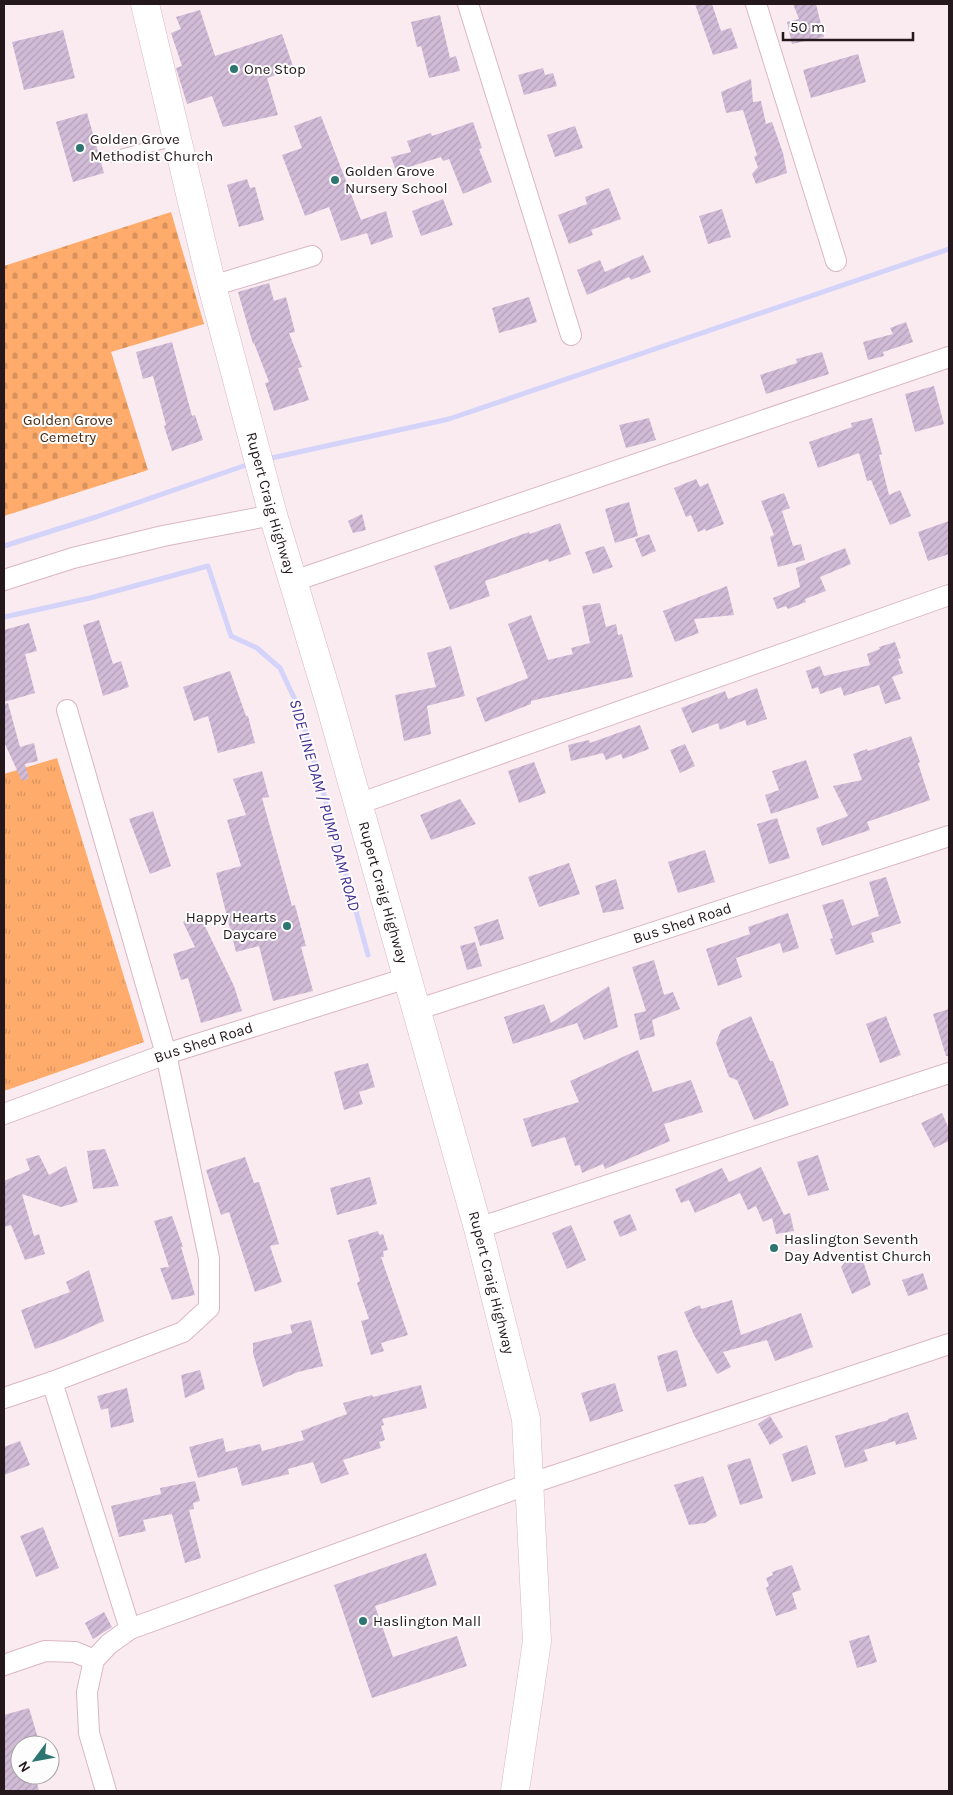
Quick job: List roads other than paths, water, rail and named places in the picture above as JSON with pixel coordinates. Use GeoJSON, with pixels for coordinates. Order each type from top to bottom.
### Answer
{"type":"FeatureCollection","features":[{"type":"Feature","properties":{"kind":"main road","name":"Rupert Craig Highway"},"geometry":{"type":"LineString","coordinates":[[145,4],[212,286],[273,515],[294,581],[478,1228],[526,1419],[537,1641],[516,1791]]}},
{"type":"Feature","properties":{"kind":"street"},"geometry":{"type":"LineString","coordinates":[[468,4],[572,335]]}},
{"type":"Feature","properties":{"kind":"street"},"geometry":{"type":"LineString","coordinates":[[756,4],[836,261]]}},
{"type":"Feature","properties":{"kind":"street"},"geometry":{"type":"LineString","coordinates":[[212,286],[312,256]]}},
{"type":"Feature","properties":{"kind":"street"},"geometry":{"type":"LineString","coordinates":[[294,581],[949,357]]}},
{"type":"Feature","properties":{"kind":"street"},"geometry":{"type":"LineString","coordinates":[[4,580],[73,558],[145,540],[273,515]]}},
{"type":"Feature","properties":{"kind":"street"},"geometry":{"type":"LineString","coordinates":[[358,804],[949,595]]}},
{"type":"Feature","properties":{"kind":"street"},"geometry":{"type":"LineString","coordinates":[[4,1398],[52,1382],[183,1332],[209,1308],[209,1258],[166,1054],[67,710]]}},
{"type":"Feature","properties":{"kind":"street","name":"Bus Shed Road"},"geometry":{"type":"LineString","coordinates":[[416,1010],[949,836]]}},
{"type":"Feature","properties":{"kind":"street","name":"Bus Shed Road"},"geometry":{"type":"LineString","coordinates":[[4,1114],[166,1054],[407,978]]}},
{"type":"Feature","properties":{"kind":"street"},"geometry":{"type":"LineString","coordinates":[[478,1228],[949,1074]]}},
{"type":"Feature","properties":{"kind":"street"},"geometry":{"type":"LineString","coordinates":[[106,1791],[89,1733],[87,1692],[94,1660],[109,1644],[130,1629],[529,1484],[949,1344]]}},
{"type":"Feature","properties":{"kind":"street"},"geometry":{"type":"LineString","coordinates":[[52,1382],[130,1629]]}},
{"type":"Feature","properties":{"kind":"street"},"geometry":{"type":"LineString","coordinates":[[4,1665],[45,1651],[75,1652],[94,1660]]}},
{"type":"Feature","properties":{"kind":"lane"},"geometry":{"type":"LineString","coordinates":[[113,157],[176,139]]}},
{"type":"Feature","properties":{"kind":"waterway"},"geometry":{"type":"LineString","coordinates":[[267,459],[449,419],[949,249]]}},
{"type":"Feature","properties":{"kind":"waterway"},"geometry":{"type":"LineString","coordinates":[[4,546],[96,517],[252,463]]}},
{"type":"Feature","properties":{"kind":"waterway","name":"SIDE LINE DAM / PUMP DAM ROAD"},"geometry":{"type":"LineString","coordinates":[[4,617],[90,598],[208,566],[231,636],[257,648],[280,668],[298,706],[368,955]]}},
{"type":"Feature","properties":{"kind":"place","name":"One Stop"},"geometry":{"type":"Point","coordinates":[234,69]}},
{"type":"Feature","properties":{"kind":"place","name":"Golden Grove Methodist Church"},"geometry":{"type":"Point","coordinates":[80,148]}},
{"type":"Feature","properties":{"kind":"place","name":"Golden Grove Nursery School"},"geometry":{"type":"Point","coordinates":[335,180]}},
{"type":"Feature","properties":{"kind":"place","name":"Happy Hearts Daycare"},"geometry":{"type":"Point","coordinates":[287,926]}},
{"type":"Feature","properties":{"kind":"place","name":"Haslington Seventh Day Adventist Church"},"geometry":{"type":"Point","coordinates":[774,1248]}},
{"type":"Feature","properties":{"kind":"place","name":"Haslington Mall"},"geometry":{"type":"Point","coordinates":[363,1621]}},
{"type":"Feature","properties":{"kind":"park label","name":"Golden Grove Cemetry"},"geometry":{"type":"Point","coordinates":[68,428]}}]}
